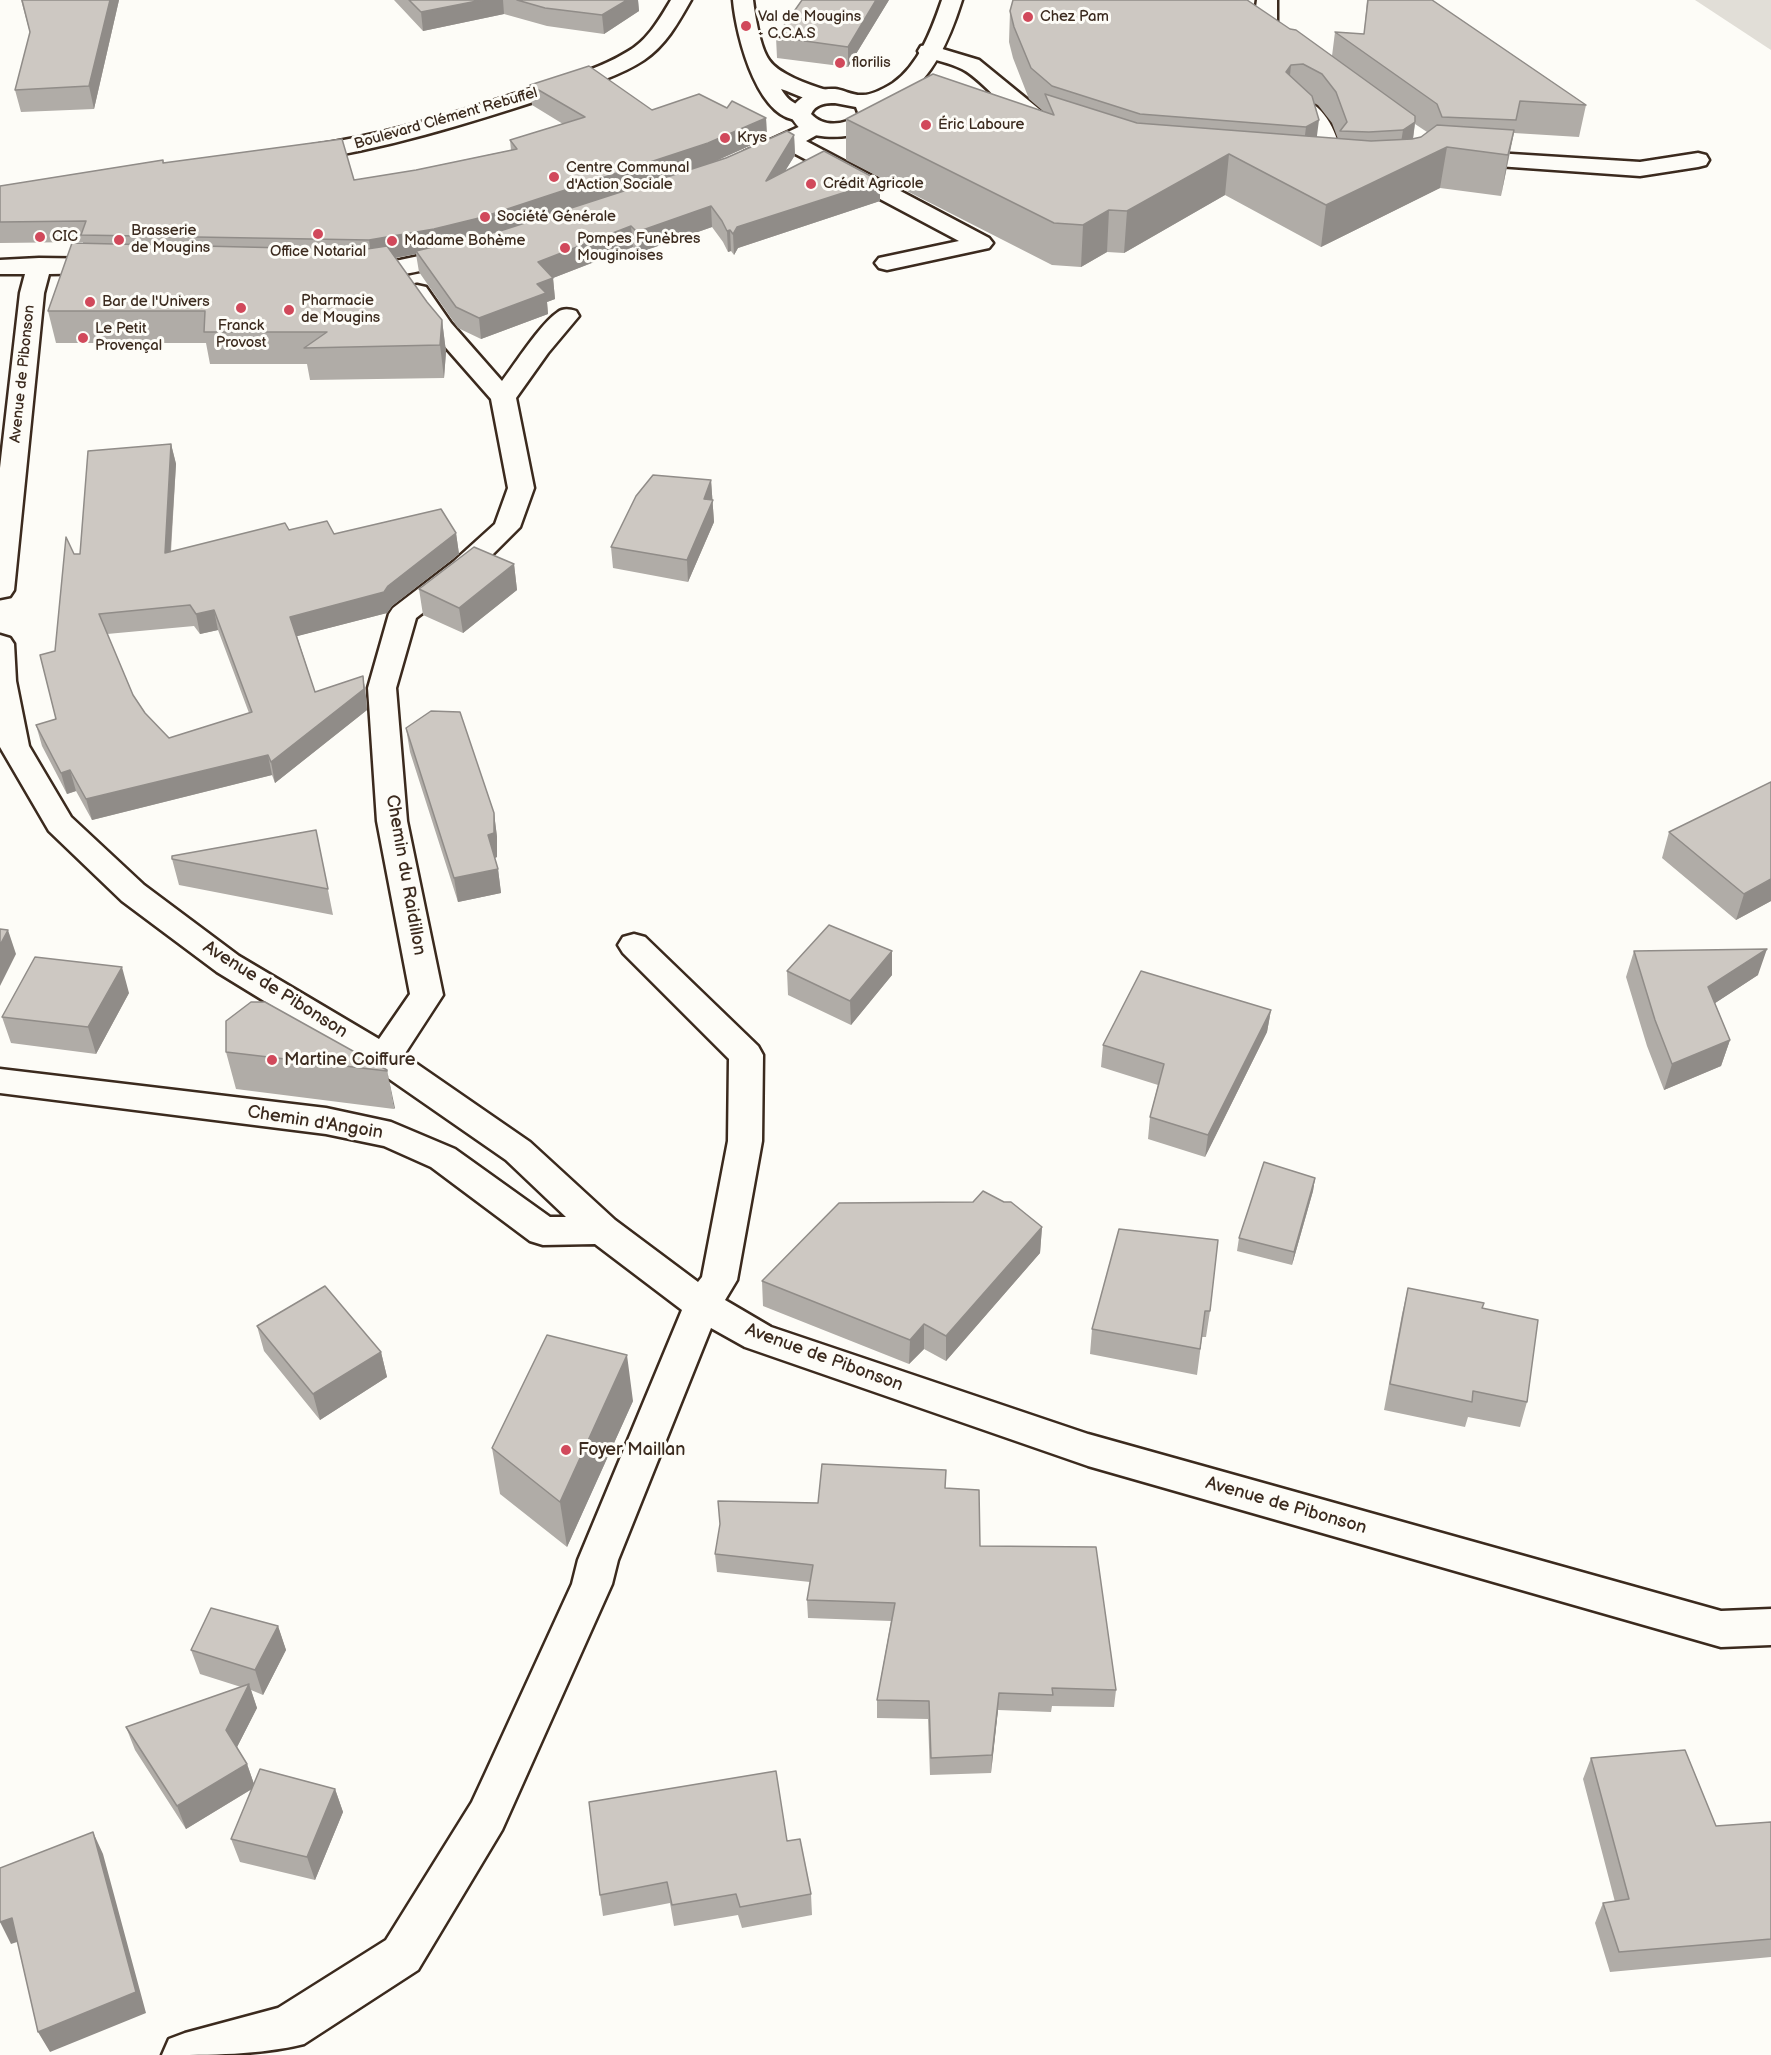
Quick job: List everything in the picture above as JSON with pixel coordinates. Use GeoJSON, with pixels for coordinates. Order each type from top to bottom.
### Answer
{"type":"FeatureCollection","features":[{"type":"Feature","properties":{"kind":"street","name":"Boulevard Clément Rebuffel"},"geometry":{"type":"LineString","coordinates":[[280,157],[358,146],[459,119],[595,75],[636,56],[663,32],[681,0]]}},
{"type":"Feature","properties":{"kind":"street"},"geometry":{"type":"LineString","coordinates":[[727,167],[789,141],[807,121],[806,103],[824,97],[846,96],[863,102],[871,112],[870,117],[857,127],[835,130],[807,121],[784,108],[772,93],[746,26],[744,0]]}},
{"type":"Feature","properties":{"kind":"street"},"geometry":{"type":"LineString","coordinates":[[863,102],[900,88],[914,74],[929,51],[952,0]]}},
{"type":"Feature","properties":{"kind":"street"},"geometry":{"type":"LineString","coordinates":[[1267,0],[1266,29],[1303,56]]}},
{"type":"Feature","properties":{"kind":"street"},"geometry":{"type":"LineString","coordinates":[[929,51],[971,65],[1041,124],[1072,135]]}},
{"type":"Feature","properties":{"kind":"street"},"geometry":{"type":"LineString","coordinates":[[762,66],[786,83],[824,97]]}},
{"type":"Feature","properties":{"kind":"street"},"geometry":{"type":"LineString","coordinates":[[1296,104],[1311,114],[1325,129],[1330,154],[1298,168],[1341,172]]}},
{"type":"Feature","properties":{"kind":"street"},"geometry":{"type":"LineString","coordinates":[[789,141],[981,243],[887,263]]}},
{"type":"Feature","properties":{"kind":"street"},"geometry":{"type":"LineString","coordinates":[[1447,157],[1640,169],[1698,160]]}},
{"type":"Feature","properties":{"kind":"street"},"geometry":{"type":"LineString","coordinates":[[335,271],[400,267],[439,260],[483,248]]}},
{"type":"Feature","properties":{"kind":"street"},"geometry":{"type":"LineString","coordinates":[[0,267],[39,265],[132,267]]}},
{"type":"Feature","properties":{"kind":"street","name":"Avenue de Pibonson"},"geometry":{"type":"LineString","coordinates":[[0,590],[9,410],[39,265]]}},
{"type":"Feature","properties":{"kind":"street","name":"Chemin du Raidillon"},"geometry":{"type":"LineString","coordinates":[[384,1058],[427,995],[392,821],[382,688],[403,614],[463,568],[507,527],[521,488],[503,398],[442,328],[400,267]]}},
{"type":"Feature","properties":{"kind":"street"},"geometry":{"type":"LineString","coordinates":[[503,398],[539,348],[567,316]]}},
{"type":"Feature","properties":{"kind":"street","name":"Avenue de Pibonson"},"geometry":{"type":"LineString","coordinates":[[0,644],[2,681],[14,746],[60,824],[133,893],[228,964],[384,1058],[518,1151],[602,1230],[702,1305],[758,1337],[1088,1450],[1721,1629],[1771,1627]]}},
{"type":"Feature","properties":{"kind":"street"},"geometry":{"type":"LineString","coordinates":[[185,2055],[288,2028],[402,1954],[486,1816],[514,1757],[592,1584],[598,1560],[702,1305],[719,1280],[745,1141],[746,1055],[634,945]]}},
{"type":"Feature","properties":{"kind":"street","name":"Chemin d'Angoin"},"geometry":{"type":"LineString","coordinates":[[0,1081],[326,1121],[391,1135],[443,1158],[543,1231],[602,1230]]}},
{"type":"Feature","properties":{"kind":"shaded area"},"geometry":{"type":"Polygon","coordinates":[[[1695,0],[1771,0],[1771,50],[1695,0]]]}},
{"type":"Feature","properties":{"kind":"building"},"geometry":{"type":"Polygon","coordinates":[[[22,0],[110,0],[89,86],[15,90],[30,32],[22,0]]]}},
{"type":"Feature","properties":{"kind":"building"},"geometry":{"type":"Polygon","coordinates":[[[409,0],[482,0],[421,12],[409,0]]]}},
{"type":"Feature","properties":{"kind":"building"},"geometry":{"type":"Polygon","coordinates":[[[517,0],[627,0],[602,15],[545,8],[517,0]]]}},
{"type":"Feature","properties":{"kind":"building"},"geometry":{"type":"Polygon","coordinates":[[[802,0],[876,0],[848,47],[776,37],[802,0]]]}},
{"type":"Feature","properties":{"kind":"building"},"geometry":{"type":"Polygon","coordinates":[[[1013,0],[1247,0],[1290,29],[1296,30],[1415,116],[1415,122],[1403,130],[1340,131],[1347,122],[1336,92],[1322,74],[1303,64],[1291,65],[1286,72],[1312,96],[1319,120],[1306,127],[1140,114],[1052,86],[1031,68],[1014,27],[1010,11],[1013,0]]]}},
{"type":"Feature","properties":{"kind":"building"},"geometry":{"type":"Polygon","coordinates":[[[1368,0],[1432,0],[1586,105],[1520,101],[1516,120],[1442,117],[1437,104],[1335,32],[1364,34],[1368,0]]]}},
{"type":"Feature","properties":{"kind":"building"},"geometry":{"type":"Polygon","coordinates":[[[589,66],[652,110],[699,94],[727,108],[732,101],[766,118],[708,143],[483,217],[434,229],[369,240],[81,235],[86,221],[0,222],[0,186],[163,160],[163,163],[342,139],[354,180],[517,149],[510,140],[585,117],[530,85],[589,66]]]}},
{"type":"Feature","properties":{"kind":"building"},"geometry":{"type":"Polygon","coordinates":[[[933,74],[1054,115],[1045,94],[1137,123],[1371,141],[1421,137],[1437,125],[1514,130],[1508,155],[1447,147],[1326,205],[1229,154],[1127,211],[1109,210],[1083,225],[1054,223],[846,119],[933,74]]]}},
{"type":"Feature","properties":{"kind":"building"},"geometry":{"type":"Polygon","coordinates":[[[787,131],[794,135],[766,181],[824,151],[880,181],[737,227],[733,234],[730,230],[727,231],[711,206],[637,232],[631,226],[538,262],[553,278],[537,284],[546,293],[479,318],[456,307],[416,251],[500,231],[726,158],[787,131]]]}},
{"type":"Feature","properties":{"kind":"building"},"geometry":{"type":"Polygon","coordinates":[[[72,243],[330,249],[367,249],[387,246],[442,320],[440,345],[304,348],[327,332],[204,332],[205,311],[48,311],[72,243]]]}},
{"type":"Feature","properties":{"kind":"building"},"geometry":{"type":"Polygon","coordinates":[[[171,444],[165,553],[285,523],[289,530],[327,521],[334,534],[441,509],[456,533],[388,586],[384,592],[290,617],[315,692],[363,676],[364,689],[271,762],[268,755],[86,799],[70,770],[61,773],[36,725],[56,719],[40,655],[55,651],[66,537],[74,554],[80,554],[88,451],[171,444]],[[190,605],[99,614],[133,695],[145,713],[169,738],[252,712],[214,610],[196,614],[190,605]]]}},
{"type":"Feature","properties":{"kind":"building"},"geometry":{"type":"Polygon","coordinates":[[[653,475],[711,480],[704,499],[713,500],[687,560],[611,547],[636,496],[653,475]]]}},
{"type":"Feature","properties":{"kind":"building"},"geometry":{"type":"Polygon","coordinates":[[[474,547],[514,564],[459,608],[419,589],[474,547]]]}},
{"type":"Feature","properties":{"kind":"building"},"geometry":{"type":"Polygon","coordinates":[[[431,711],[460,712],[494,813],[494,833],[488,835],[498,869],[454,878],[406,728],[431,711]]]}},
{"type":"Feature","properties":{"kind":"building"},"geometry":{"type":"Polygon","coordinates":[[[1771,782],[1771,879],[1744,894],[1669,832],[1771,782]]]}},
{"type":"Feature","properties":{"kind":"building"},"geometry":{"type":"Polygon","coordinates":[[[316,830],[328,889],[172,859],[172,856],[316,830]]]}},
{"type":"Feature","properties":{"kind":"building"},"geometry":{"type":"Polygon","coordinates":[[[829,925],[892,951],[850,1001],[787,971],[829,925]]]}},
{"type":"Feature","properties":{"kind":"building"},"geometry":{"type":"Polygon","coordinates":[[[0,929],[8,930],[0,945],[0,929]]]}},
{"type":"Feature","properties":{"kind":"building"},"geometry":{"type":"Polygon","coordinates":[[[1767,949],[1708,987],[1730,1040],[1672,1064],[1655,1020],[1634,951],[1767,949]]]}},
{"type":"Feature","properties":{"kind":"building"},"geometry":{"type":"Polygon","coordinates":[[[35,957],[122,967],[88,1027],[2,1017],[35,957]]]}},
{"type":"Feature","properties":{"kind":"building"},"geometry":{"type":"Polygon","coordinates":[[[1141,971],[1271,1010],[1208,1135],[1150,1117],[1164,1064],[1103,1045],[1141,971]]]}},
{"type":"Feature","properties":{"kind":"building"},"geometry":{"type":"Polygon","coordinates":[[[251,1002],[265,1002],[387,1071],[226,1052],[226,1021],[251,1002]]]}},
{"type":"Feature","properties":{"kind":"building"},"geometry":{"type":"Polygon","coordinates":[[[1264,1162],[1315,1178],[1294,1252],[1239,1238],[1264,1162]]]}},
{"type":"Feature","properties":{"kind":"building"},"geometry":{"type":"Polygon","coordinates":[[[983,1191],[1004,1202],[1011,1202],[1042,1227],[946,1336],[924,1324],[910,1340],[762,1281],[839,1203],[973,1202],[983,1191]]]}},
{"type":"Feature","properties":{"kind":"building"},"geometry":{"type":"Polygon","coordinates":[[[1119,1229],[1218,1240],[1210,1311],[1205,1311],[1200,1349],[1092,1329],[1119,1229]]]}},
{"type":"Feature","properties":{"kind":"building"},"geometry":{"type":"Polygon","coordinates":[[[325,1286],[381,1352],[313,1394],[257,1326],[325,1286]]]}},
{"type":"Feature","properties":{"kind":"building"},"geometry":{"type":"Polygon","coordinates":[[[1408,1288],[1484,1303],[1482,1308],[1538,1320],[1527,1402],[1473,1391],[1472,1402],[1390,1384],[1408,1288]]]}},
{"type":"Feature","properties":{"kind":"building"},"geometry":{"type":"Polygon","coordinates":[[[547,1335],[627,1355],[560,1502],[492,1448],[547,1335]]]}},
{"type":"Feature","properties":{"kind":"building"},"geometry":{"type":"Polygon","coordinates":[[[822,1464],[946,1470],[945,1488],[979,1490],[980,1546],[1096,1547],[1116,1690],[1052,1688],[1053,1695],[999,1693],[992,1755],[931,1758],[929,1701],[877,1700],[895,1603],[807,1600],[813,1565],[715,1554],[720,1524],[718,1501],[818,1503],[822,1464]]]}},
{"type":"Feature","properties":{"kind":"building"},"geometry":{"type":"Polygon","coordinates":[[[211,1608],[278,1626],[255,1670],[191,1650],[211,1608]]]}},
{"type":"Feature","properties":{"kind":"building"},"geometry":{"type":"Polygon","coordinates":[[[249,1684],[226,1730],[247,1764],[177,1806],[126,1727],[249,1684]]]}},
{"type":"Feature","properties":{"kind":"building"},"geometry":{"type":"Polygon","coordinates":[[[1685,1750],[1716,1826],[1771,1822],[1771,1939],[1619,1952],[1603,1903],[1629,1899],[1591,1758],[1685,1750]]]}},
{"type":"Feature","properties":{"kind":"building"},"geometry":{"type":"Polygon","coordinates":[[[260,1769],[335,1789],[307,1857],[231,1839],[260,1769]]]}},
{"type":"Feature","properties":{"kind":"building"},"geometry":{"type":"Polygon","coordinates":[[[776,1771],[787,1841],[800,1839],[811,1894],[740,1907],[736,1894],[672,1905],[667,1882],[600,1895],[589,1802],[776,1771]]]}},
{"type":"Feature","properties":{"kind":"building"},"geometry":{"type":"Polygon","coordinates":[[[93,1832],[136,1992],[38,2032],[12,1918],[0,1922],[0,1868],[93,1832]]]}},
{"type":"Feature","properties":{"kind":"place","name":"Chez Pam"},"geometry":{"type":"Point","coordinates":[1028,17]}},
{"type":"Feature","properties":{"kind":"place","name":"Val de Mougins - C.C.A.S"},"geometry":{"type":"Point","coordinates":[746,26]}},
{"type":"Feature","properties":{"kind":"place","name":"florilis"},"geometry":{"type":"Point","coordinates":[840,63]}},
{"type":"Feature","properties":{"kind":"place","name":"Éric Laboure"},"geometry":{"type":"Point","coordinates":[926,125]}},
{"type":"Feature","properties":{"kind":"place","name":"Krys"},"geometry":{"type":"Point","coordinates":[725,138]}},
{"type":"Feature","properties":{"kind":"place","name":"Centre Communal d'Action Sociale"},"geometry":{"type":"Point","coordinates":[554,177]}},
{"type":"Feature","properties":{"kind":"place","name":"Crédit Agricole"},"geometry":{"type":"Point","coordinates":[811,184]}},
{"type":"Feature","properties":{"kind":"place","name":"Société Générale"},"geometry":{"type":"Point","coordinates":[485,217]}},
{"type":"Feature","properties":{"kind":"place","name":"Office Notarial"},"geometry":{"type":"Point","coordinates":[318,234]}},
{"type":"Feature","properties":{"kind":"place","name":"CIC"},"geometry":{"type":"Point","coordinates":[40,237]}},
{"type":"Feature","properties":{"kind":"place","name":"Brasserie de Mougins"},"geometry":{"type":"Point","coordinates":[119,240]}},
{"type":"Feature","properties":{"kind":"place","name":"Madame Bohème"},"geometry":{"type":"Point","coordinates":[392,241]}},
{"type":"Feature","properties":{"kind":"place","name":"Pompes Funèbres Mouginoises"},"geometry":{"type":"Point","coordinates":[565,248]}},
{"type":"Feature","properties":{"kind":"place","name":"Bar de l'Univers"},"geometry":{"type":"Point","coordinates":[90,302]}},
{"type":"Feature","properties":{"kind":"place","name":"Franck Provost"},"geometry":{"type":"Point","coordinates":[241,308]}},
{"type":"Feature","properties":{"kind":"place","name":"Pharmacie de Mougins"},"geometry":{"type":"Point","coordinates":[289,310]}},
{"type":"Feature","properties":{"kind":"place","name":"Le Petit Provençal"},"geometry":{"type":"Point","coordinates":[83,338]}},
{"type":"Feature","properties":{"kind":"place","name":"Martine Coiffure"},"geometry":{"type":"Point","coordinates":[272,1060]}},
{"type":"Feature","properties":{"kind":"place","name":"Foyer Maillan"},"geometry":{"type":"Point","coordinates":[566,1450]}}]}
